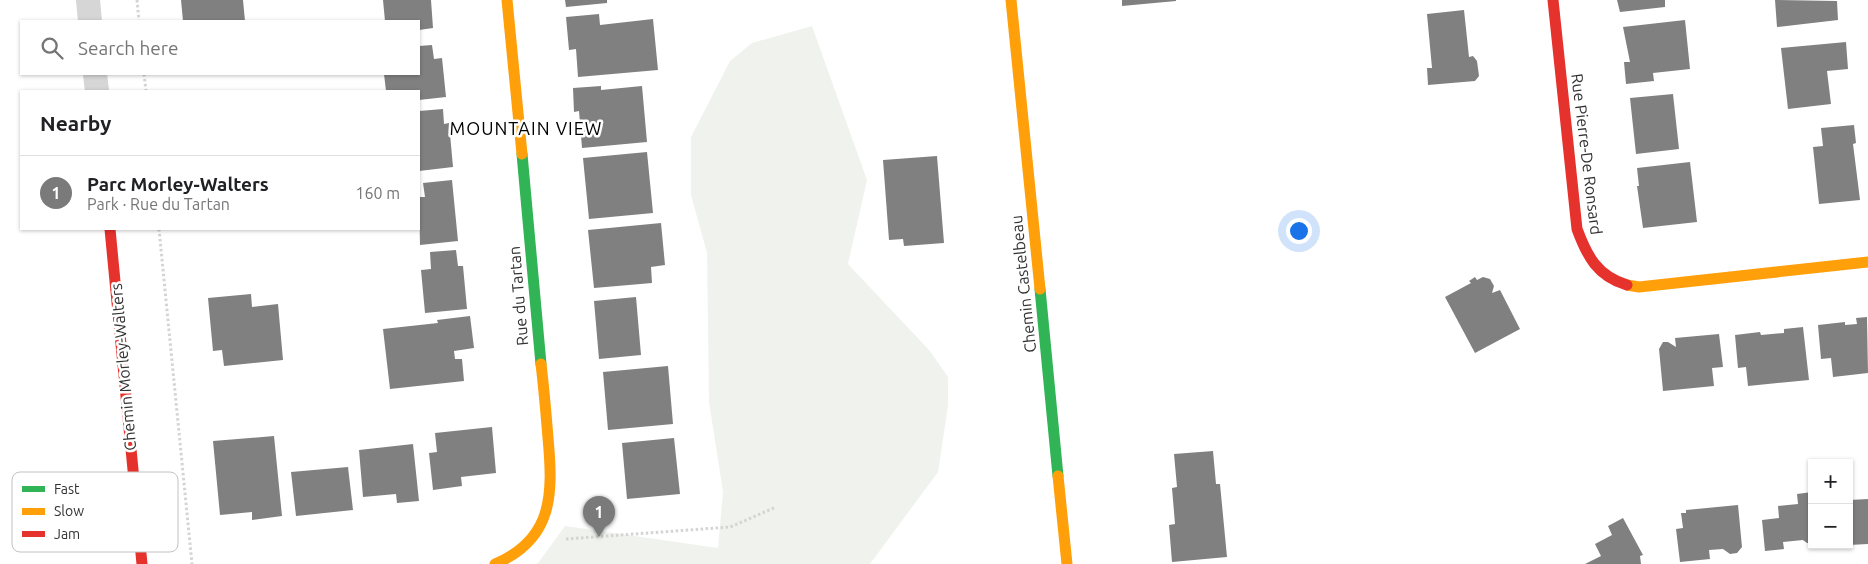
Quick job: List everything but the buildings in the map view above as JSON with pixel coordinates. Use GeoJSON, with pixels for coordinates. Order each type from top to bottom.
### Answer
{"type":"FeatureCollection","features":[{"type":"Feature","properties":{"kind":"street"},"geometry":{"type":"LineString","coordinates":[[88,0],[90,20]]}},
{"type":"Feature","properties":{"kind":"street","name":"Rue du Tartan"},"geometry":{"type":"LineString","coordinates":[[495,564],[510,559],[530,544],[541,525],[550,502],[552,478],[507,0]]}},
{"type":"Feature","properties":{"kind":"street","name":"Chemin Castelbeau"},"geometry":{"type":"LineString","coordinates":[[1011,0],[1067,564]]}},
{"type":"Feature","properties":{"kind":"street","name":"Rue Pierre-De Ronsard"},"geometry":{"type":"LineString","coordinates":[[1554,0],[1577,229],[1586,255],[1599,273],[1618,284],[1639,287],[1868,262]]}},
{"type":"Feature","properties":{"kind":"street"},"geometry":{"type":"LineString","coordinates":[[95,75],[97,90]]}},
{"type":"Feature","properties":{"kind":"street","name":"Chemin Morley-Walters"},"geometry":{"type":"LineString","coordinates":[[110,230],[133,472]]}},
{"type":"Feature","properties":{"kind":"path"},"geometry":{"type":"LineString","coordinates":[[137,0],[139,20]]}},
{"type":"Feature","properties":{"kind":"path"},"geometry":{"type":"LineString","coordinates":[[144,75],[146,90]]}},
{"type":"Feature","properties":{"kind":"path"},"geometry":{"type":"LineString","coordinates":[[160,230],[192,564]]}},
{"type":"Feature","properties":{"kind":"path"},"geometry":{"type":"LineString","coordinates":[[558,540],[730,527],[776,507]]}},
{"type":"Feature","properties":{"kind":"shaded area"},"geometry":{"type":"Polygon","coordinates":[[[812,26],[867,180],[848,264],[930,351],[948,377],[948,406],[938,472],[870,564],[535,564],[538,563],[565,526],[718,548],[723,492],[709,402],[707,253],[691,195],[691,137],[730,61],[752,43],[812,26]]]}},
{"type":"Feature","properties":{"kind":"traffic: fast"},"geometry":{"type":"LineString","coordinates":[[522,154],[541,364]]}},
{"type":"Feature","properties":{"kind":"traffic: fast"},"geometry":{"type":"LineString","coordinates":[[1040,289],[1058,476]]}},
{"type":"Feature","properties":{"kind":"traffic: slow"},"geometry":{"type":"LineString","coordinates":[[507,0],[522,154]]}},
{"type":"Feature","properties":{"kind":"traffic: slow"},"geometry":{"type":"LineString","coordinates":[[1011,0],[1040,289]]}},
{"type":"Feature","properties":{"kind":"traffic: slow"},"geometry":{"type":"LineString","coordinates":[[1627,285],[1639,287],[1868,262]]}},
{"type":"Feature","properties":{"kind":"traffic: slow"},"geometry":{"type":"LineString","coordinates":[[495,564],[514,554],[529,542],[539,528],[546,512],[549,495],[550,458],[541,364]]}},
{"type":"Feature","properties":{"kind":"traffic: slow"},"geometry":{"type":"LineString","coordinates":[[1058,476],[1067,564]]}},
{"type":"Feature","properties":{"kind":"traffic: jam"},"geometry":{"type":"LineString","coordinates":[[1553,0],[1577,229],[1594,264],[1608,276],[1627,285]]}},
{"type":"Feature","properties":{"kind":"traffic: jam"},"geometry":{"type":"LineString","coordinates":[[110,230],[133,472]]}},
{"type":"Feature","properties":{"kind":"traffic: jam"},"geometry":{"type":"LineString","coordinates":[[141,552],[142,564]]}},
{"type":"Feature","properties":{"kind":"place","name":"Parc Morley-Walters"},"geometry":{"type":"Point","coordinates":[599,537]}},
{"type":"Feature","properties":{"kind":"district","name":"MOUNTAIN VIEW"},"geometry":{"type":"Point","coordinates":[526,128]}}]}
